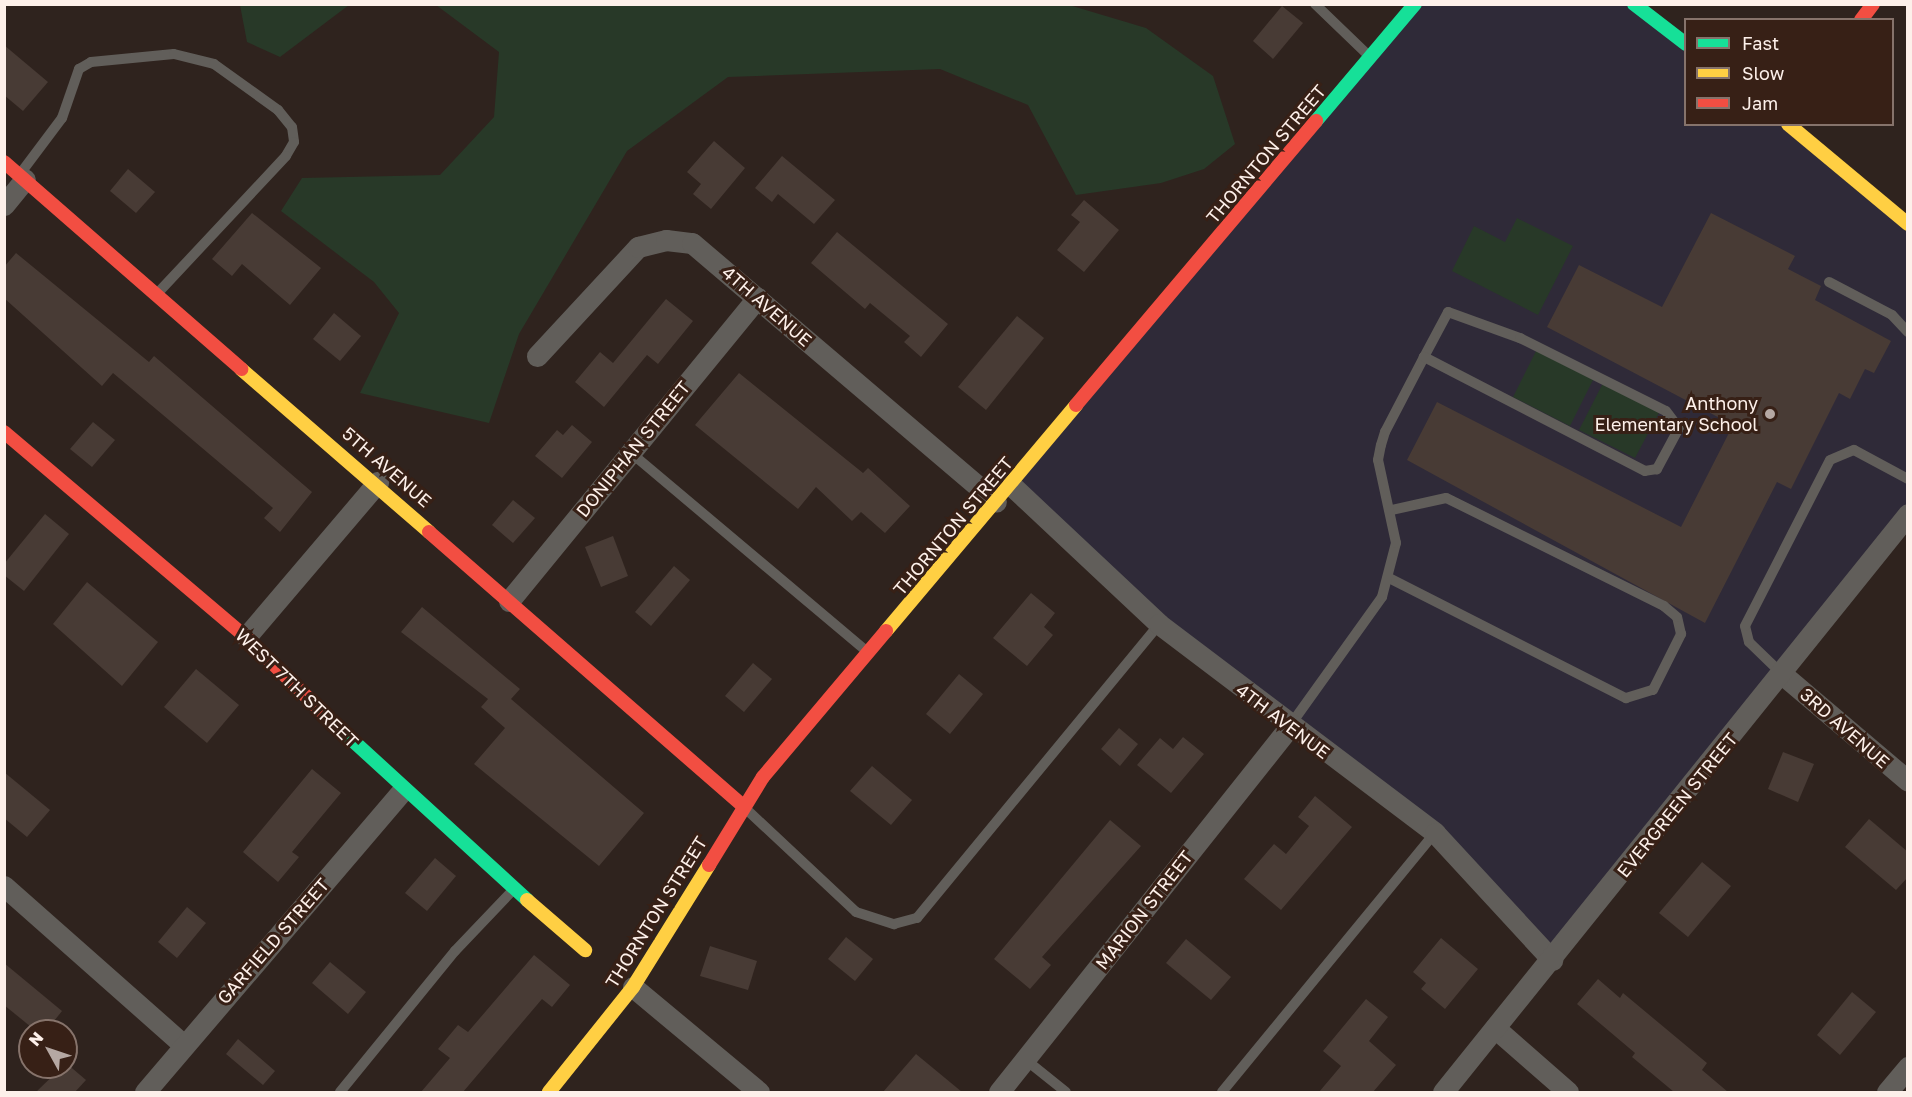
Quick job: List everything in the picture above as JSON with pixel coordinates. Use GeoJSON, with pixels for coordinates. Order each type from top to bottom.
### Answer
{"type":"FeatureCollection","features":[{"type":"Feature","properties":{"kind":"street","name":"THORNTON STREET"},"geometry":{"type":"LineString","coordinates":[[549,1092],[633,987],[742,805],[1415,4]]}},
{"type":"Feature","properties":{"kind":"street"},"geometry":{"type":"LineString","coordinates":[[1634,4],[1684,42]]}},
{"type":"Feature","properties":{"kind":"street"},"geometry":{"type":"LineString","coordinates":[[1862,18],[1873,4]]}},
{"type":"Feature","properties":{"kind":"street"},"geometry":{"type":"LineString","coordinates":[[1790,126],[1908,224]]}},
{"type":"Feature","properties":{"kind":"street","name":"5TH AVENUE"},"geometry":{"type":"LineString","coordinates":[[4,162],[378,482],[509,601],[742,805]]}},
{"type":"Feature","properties":{"kind":"street"},"geometry":{"type":"LineString","coordinates":[[4,205],[22,177]]}},
{"type":"Feature","properties":{"kind":"street","name":"4TH AVENUE"},"geometry":{"type":"LineString","coordinates":[[537,356],[638,247],[666,240],[692,243],[996,502]]}},
{"type":"Feature","properties":{"kind":"street","name":"DONIPHAN STREET"},"geometry":{"type":"LineString","coordinates":[[509,601],[757,298]]}},
{"type":"Feature","properties":{"kind":"street","name":"WEST 7TH STREET"},"geometry":{"type":"LineString","coordinates":[[4,432],[246,637],[402,791],[585,950]]}},
{"type":"Feature","properties":{"kind":"street"},"geometry":{"type":"LineString","coordinates":[[246,637],[378,482]]}},
{"type":"Feature","properties":{"kind":"street","name":"4TH AVENUE"},"geometry":{"type":"LineString","coordinates":[[1011,485],[1159,624],[1289,728],[1435,833],[1552,960]]}},
{"type":"Feature","properties":{"kind":"street","name":"EVERGREEN STREET"},"geometry":{"type":"LineString","coordinates":[[1443,1092],[1552,960],[1908,514]]}},
{"type":"Feature","properties":{"kind":"street","name":"3RD AVENUE"},"geometry":{"type":"LineString","coordinates":[[1782,674],[1908,781]]}},
{"type":"Feature","properties":{"kind":"street","name":"MARION STREET"},"geometry":{"type":"LineString","coordinates":[[999,1092],[1289,728]]}},
{"type":"Feature","properties":{"kind":"street","name":"GARFIELD STREET"},"geometry":{"type":"LineString","coordinates":[[145,1092],[402,791]]}},
{"type":"Feature","properties":{"kind":"street"},"geometry":{"type":"LineString","coordinates":[[4,886],[184,1045]]}},
{"type":"Feature","properties":{"kind":"street"},"geometry":{"type":"LineString","coordinates":[[633,987],[759,1092]]}},
{"type":"Feature","properties":{"kind":"street"},"geometry":{"type":"LineString","coordinates":[[1495,1028],[1568,1092]]}},
{"type":"Feature","properties":{"kind":"street"},"geometry":{"type":"LineString","coordinates":[[1887,1092],[1908,1067]]}},
{"type":"Feature","properties":{"kind":"lane"},"geometry":{"type":"LineString","coordinates":[[1315,4],[1370,58]]}},
{"type":"Feature","properties":{"kind":"lane"},"geometry":{"type":"LineString","coordinates":[[22,177],[62,117],[79,69],[91,62],[174,54],[214,64],[278,110],[292,127],[294,142],[286,156],[158,293]]}},
{"type":"Feature","properties":{"kind":"lane"},"geometry":{"type":"LineString","coordinates":[[1829,282],[1892,315],[1908,332]]}},
{"type":"Feature","properties":{"kind":"lane"},"geometry":{"type":"LineString","coordinates":[[1289,728],[1382,597],[1389,578],[1396,543],[1392,510],[1381,475],[1381,445],[1424,357],[1448,312],[1520,338],[1666,411],[1678,428],[1661,463],[1645,471],[1424,357]]}},
{"type":"Feature","properties":{"kind":"lane"},"geometry":{"type":"LineString","coordinates":[[1782,674],[1749,642],[1745,627],[1830,460],[1854,450],[1908,479]]}},
{"type":"Feature","properties":{"kind":"lane"},"geometry":{"type":"LineString","coordinates":[[630,452],[869,653]]}},
{"type":"Feature","properties":{"kind":"lane"},"geometry":{"type":"LineString","coordinates":[[1389,578],[1626,698],[1653,690],[1681,634],[1677,617],[1664,606],[1446,498],[1392,510]]}},
{"type":"Feature","properties":{"kind":"lane"},"geometry":{"type":"LineString","coordinates":[[742,805],[855,912],[894,924],[917,918],[1159,624]]}},
{"type":"Feature","properties":{"kind":"lane"},"geometry":{"type":"LineString","coordinates":[[1221,1092],[1435,833]]}},
{"type":"Feature","properties":{"kind":"lane"},"geometry":{"type":"LineString","coordinates":[[340,1092],[455,951],[514,889]]}},
{"type":"Feature","properties":{"kind":"lane"},"geometry":{"type":"LineString","coordinates":[[1026,1060],[1066,1092]]}},
{"type":"Feature","properties":{"kind":"shaded area"},"geometry":{"type":"Polygon","coordinates":[[[1415,5],[1634,5],[1684,43],[1684,126],[1789,126],[1907,224],[1907,514],[1552,960],[1435,833],[1289,727],[1011,485],[1415,5]]]}},
{"type":"Feature","properties":{"kind":"green space"},"geometry":{"type":"Polygon","coordinates":[[[240,4],[349,5],[280,57],[247,42],[240,4]]]}},
{"type":"Feature","properties":{"kind":"green space"},"geometry":{"type":"Polygon","coordinates":[[[436,5],[1069,5],[1146,28],[1213,76],[1235,144],[1204,169],[1161,183],[1076,195],[1028,105],[940,69],[728,77],[627,151],[519,334],[489,423],[360,393],[399,313],[374,282],[281,211],[302,178],[440,175],[494,117],[499,52],[436,5]]]}},
{"type":"Feature","properties":{"kind":"green space"},"geometry":{"type":"Polygon","coordinates":[[[1517,218],[1573,246],[1538,315],[1452,271],[1474,226],[1505,242],[1517,218]]]}},
{"type":"Feature","properties":{"kind":"green space"},"geometry":{"type":"Polygon","coordinates":[[[1537,349],[1594,378],[1570,426],[1513,397],[1537,349]]]}},
{"type":"Feature","properties":{"kind":"green space"},"geometry":{"type":"Polygon","coordinates":[[[1603,383],[1660,411],[1635,458],[1579,430],[1603,383]]]}},
{"type":"Feature","properties":{"kind":"building"},"geometry":{"type":"Polygon","coordinates":[[[1282,6],[1303,23],[1273,59],[1253,41],[1282,6]]]}},
{"type":"Feature","properties":{"kind":"building"},"geometry":{"type":"Polygon","coordinates":[[[4,45],[48,82],[23,111],[4,95],[4,45]]]}},
{"type":"Feature","properties":{"kind":"building"},"geometry":{"type":"Polygon","coordinates":[[[714,141],[745,168],[711,209],[693,194],[701,184],[687,172],[714,141]]]}},
{"type":"Feature","properties":{"kind":"building"},"geometry":{"type":"Polygon","coordinates":[[[782,156],[835,200],[814,224],[778,194],[772,202],[755,188],[782,156]]]}},
{"type":"Feature","properties":{"kind":"building"},"geometry":{"type":"Polygon","coordinates":[[[128,169],[155,192],[136,213],[110,191],[128,169]]]}},
{"type":"Feature","properties":{"kind":"building"},"geometry":{"type":"Polygon","coordinates":[[[1084,200],[1119,230],[1084,272],[1057,250],[1080,222],[1071,215],[1084,200]]]}},
{"type":"Feature","properties":{"kind":"building"},"geometry":{"type":"Polygon","coordinates":[[[252,213],[321,268],[290,305],[242,264],[232,276],[212,259],[252,213]]]}},
{"type":"Feature","properties":{"kind":"building","name":"Anthony Elementary School"},"geometry":{"type":"Polygon","coordinates":[[[1711,213],[1795,256],[1788,269],[1821,286],[1815,300],[1891,341],[1874,373],[1865,369],[1850,399],[1839,393],[1791,489],[1777,482],[1705,623],[1407,460],[1437,402],[1681,527],[1733,425],[1547,327],[1579,265],[1662,307],[1711,213]]]}},
{"type":"Feature","properties":{"kind":"building"},"geometry":{"type":"Polygon","coordinates":[[[837,232],[948,324],[921,357],[904,342],[910,336],[870,303],[865,309],[811,263],[837,232]]]}},
{"type":"Feature","properties":{"kind":"building"},"geometry":{"type":"Polygon","coordinates":[[[16,253],[149,362],[154,356],[312,492],[280,532],[264,518],[273,508],[113,373],[102,386],[4,298],[4,267],[16,253]]]}},
{"type":"Feature","properties":{"kind":"building"},"geometry":{"type":"Polygon","coordinates":[[[666,299],[693,321],[658,364],[647,355],[604,407],[575,382],[600,352],[613,363],[666,299]]]}},
{"type":"Feature","properties":{"kind":"building"},"geometry":{"type":"Polygon","coordinates":[[[334,313],[361,336],[340,361],[313,339],[334,313]]]}},
{"type":"Feature","properties":{"kind":"building"},"geometry":{"type":"Polygon","coordinates":[[[1017,316],[1044,338],[986,410],[958,387],[1017,316]]]}},
{"type":"Feature","properties":{"kind":"building"},"geometry":{"type":"Polygon","coordinates":[[[739,373],[863,473],[868,468],[910,506],[885,533],[861,512],[852,521],[816,487],[798,509],[695,425],[739,373]]]}},
{"type":"Feature","properties":{"kind":"building"},"geometry":{"type":"Polygon","coordinates":[[[93,422],[115,440],[92,467],[70,449],[93,422]]]}},
{"type":"Feature","properties":{"kind":"building"},"geometry":{"type":"Polygon","coordinates":[[[572,425],[592,442],[562,478],[535,456],[557,430],[563,435],[572,425]]]}},
{"type":"Feature","properties":{"kind":"building"},"geometry":{"type":"Polygon","coordinates":[[[513,500],[535,518],[513,543],[492,525],[513,500]]]}},
{"type":"Feature","properties":{"kind":"building"},"geometry":{"type":"Polygon","coordinates":[[[45,514],[69,534],[24,591],[4,575],[4,564],[45,514]]]}},
{"type":"Feature","properties":{"kind":"building"},"geometry":{"type":"Polygon","coordinates":[[[613,536],[628,576],[601,587],[585,547],[613,536]]]}},
{"type":"Feature","properties":{"kind":"building"},"geometry":{"type":"Polygon","coordinates":[[[674,566],[690,580],[651,626],[635,612],[674,566]]]}},
{"type":"Feature","properties":{"kind":"building"},"geometry":{"type":"Polygon","coordinates":[[[87,582],[158,642],[122,686],[53,624],[87,582]]]}},
{"type":"Feature","properties":{"kind":"building"},"geometry":{"type":"Polygon","coordinates":[[[1031,593],[1055,613],[1044,627],[1053,635],[1027,666],[993,638],[1031,593]]]}},
{"type":"Feature","properties":{"kind":"building"},"geometry":{"type":"Polygon","coordinates":[[[422,607],[520,689],[511,699],[644,813],[599,866],[474,764],[505,728],[481,707],[488,699],[401,632],[422,607]]]}},
{"type":"Feature","properties":{"kind":"building"},"geometry":{"type":"Polygon","coordinates":[[[753,663],[772,679],[744,712],[725,696],[753,663]]]}},
{"type":"Feature","properties":{"kind":"building"},"geometry":{"type":"Polygon","coordinates":[[[196,669],[239,705],[207,743],[164,707],[196,669]]]}},
{"type":"Feature","properties":{"kind":"building"},"geometry":{"type":"Polygon","coordinates":[[[959,674],[983,694],[950,734],[926,714],[959,674]]]}},
{"type":"Feature","properties":{"kind":"building"},"geometry":{"type":"Polygon","coordinates":[[[1119,728],[1138,744],[1120,766],[1101,749],[1119,728]]]}},
{"type":"Feature","properties":{"kind":"building"},"geometry":{"type":"Polygon","coordinates":[[[1183,737],[1204,754],[1171,793],[1137,765],[1160,738],[1173,749],[1183,737]]]}},
{"type":"Feature","properties":{"kind":"building"},"geometry":{"type":"Polygon","coordinates":[[[1783,752],[1814,764],[1798,802],[1768,789],[1783,752]]]}},
{"type":"Feature","properties":{"kind":"building"},"geometry":{"type":"Polygon","coordinates":[[[872,766],[912,800],[891,825],[850,791],[872,766]]]}},
{"type":"Feature","properties":{"kind":"building"},"geometry":{"type":"Polygon","coordinates":[[[312,769],[341,793],[292,852],[299,857],[278,882],[243,852],[312,769]]]}},
{"type":"Feature","properties":{"kind":"building"},"geometry":{"type":"Polygon","coordinates":[[[4,772],[50,810],[27,837],[4,818],[4,772]]]}},
{"type":"Feature","properties":{"kind":"building"},"geometry":{"type":"Polygon","coordinates":[[[1315,796],[1352,827],[1281,910],[1244,879],[1274,844],[1286,854],[1309,826],[1298,817],[1315,796]]]}},
{"type":"Feature","properties":{"kind":"building"},"geometry":{"type":"Polygon","coordinates":[[[1869,819],[1908,852],[1908,877],[1896,890],[1845,847],[1869,819]]]}},
{"type":"Feature","properties":{"kind":"building"},"geometry":{"type":"Polygon","coordinates":[[[1110,820],[1141,846],[1042,957],[1051,965],[1030,989],[994,959],[1110,820]]]}},
{"type":"Feature","properties":{"kind":"building"},"geometry":{"type":"Polygon","coordinates":[[[435,858],[456,876],[427,911],[405,893],[435,858]]]}},
{"type":"Feature","properties":{"kind":"building"},"geometry":{"type":"Polygon","coordinates":[[[1702,862],[1731,886],[1688,937],[1659,913],[1702,862]]]}},
{"type":"Feature","properties":{"kind":"building"},"geometry":{"type":"Polygon","coordinates":[[[187,907],[206,923],[177,958],[158,942],[187,907]]]}},
{"type":"Feature","properties":{"kind":"building"},"geometry":{"type":"Polygon","coordinates":[[[846,937],[873,959],[855,981],[828,959],[846,937]]]}},
{"type":"Feature","properties":{"kind":"building"},"geometry":{"type":"Polygon","coordinates":[[[1441,938],[1478,969],[1445,1009],[1421,989],[1426,983],[1413,972],[1441,938]]]}},
{"type":"Feature","properties":{"kind":"building"},"geometry":{"type":"Polygon","coordinates":[[[1186,939],[1231,977],[1211,1000],[1166,963],[1186,939]]]}},
{"type":"Feature","properties":{"kind":"building"},"geometry":{"type":"Polygon","coordinates":[[[710,946],[757,961],[748,990],[700,976],[710,946]]]}},
{"type":"Feature","properties":{"kind":"building"},"geometry":{"type":"Polygon","coordinates":[[[534,955],[570,985],[552,1007],[542,999],[463,1092],[421,1092],[450,1058],[438,1049],[458,1025],[468,1032],[534,955]]]}},
{"type":"Feature","properties":{"kind":"building"},"geometry":{"type":"Polygon","coordinates":[[[330,962],[366,992],[348,1014],[312,983],[330,962]]]}},
{"type":"Feature","properties":{"kind":"building"},"geometry":{"type":"Polygon","coordinates":[[[4,963],[62,1011],[56,1019],[21,1019],[4,1005],[4,963]]]}},
{"type":"Feature","properties":{"kind":"building"},"geometry":{"type":"Polygon","coordinates":[[[1598,979],[1620,998],[1623,993],[1707,1063],[1702,1070],[1728,1092],[1674,1092],[1632,1057],[1635,1053],[1577,1004],[1598,979]]]}},
{"type":"Feature","properties":{"kind":"building"},"geometry":{"type":"Polygon","coordinates":[[[1852,992],[1876,1012],[1840,1055],[1817,1035],[1852,992]]]}},
{"type":"Feature","properties":{"kind":"building"},"geometry":{"type":"Polygon","coordinates":[[[1366,999],[1388,1017],[1369,1041],[1396,1065],[1373,1092],[1319,1092],[1341,1066],[1323,1051],[1366,999]]]}},
{"type":"Feature","properties":{"kind":"building"},"geometry":{"type":"Polygon","coordinates":[[[238,1039],[275,1071],[263,1085],[226,1054],[238,1039]]]}},
{"type":"Feature","properties":{"kind":"building"},"geometry":{"type":"Polygon","coordinates":[[[916,1054],[962,1092],[883,1092],[916,1054]]]}},
{"type":"Feature","properties":{"kind":"building"},"geometry":{"type":"Polygon","coordinates":[[[78,1073],[86,1080],[75,1092],[36,1092],[49,1079],[78,1079],[78,1073]]]}},
{"type":"Feature","properties":{"kind":"traffic: fast"},"geometry":{"type":"LineString","coordinates":[[1316,121],[1415,4]]}},
{"type":"Feature","properties":{"kind":"traffic: fast"},"geometry":{"type":"LineString","coordinates":[[1634,4],[1684,42]]}},
{"type":"Feature","properties":{"kind":"traffic: fast"},"geometry":{"type":"LineString","coordinates":[[328,718],[527,900]]}},
{"type":"Feature","properties":{"kind":"traffic: slow"},"geometry":{"type":"LineString","coordinates":[[1790,126],[1908,224]]}},
{"type":"Feature","properties":{"kind":"traffic: slow"},"geometry":{"type":"LineString","coordinates":[[241,369],[429,532]]}},
{"type":"Feature","properties":{"kind":"traffic: slow"},"geometry":{"type":"LineString","coordinates":[[886,631],[1076,405]]}},
{"type":"Feature","properties":{"kind":"traffic: slow"},"geometry":{"type":"LineString","coordinates":[[549,1092],[633,987],[709,865]]}},
{"type":"Feature","properties":{"kind":"traffic: slow"},"geometry":{"type":"LineString","coordinates":[[527,900],[585,950]]}},
{"type":"Feature","properties":{"kind":"traffic: jam"},"geometry":{"type":"LineString","coordinates":[[1862,18],[1873,4]]}},
{"type":"Feature","properties":{"kind":"traffic: jam"},"geometry":{"type":"LineString","coordinates":[[1076,405],[1316,121]]}},
{"type":"Feature","properties":{"kind":"traffic: jam"},"geometry":{"type":"LineString","coordinates":[[4,162],[241,369]]}},
{"type":"Feature","properties":{"kind":"traffic: jam"},"geometry":{"type":"LineString","coordinates":[[4,432],[246,637],[328,718]]}},
{"type":"Feature","properties":{"kind":"traffic: jam"},"geometry":{"type":"LineString","coordinates":[[429,532],[742,805]]}},
{"type":"Feature","properties":{"kind":"traffic: jam"},"geometry":{"type":"LineString","coordinates":[[709,865],[763,777],[886,631]]}},
{"type":"Feature","properties":{"kind":"place","name":"Anthony Elementary School"},"geometry":{"type":"Point","coordinates":[1770,414]}}]}
